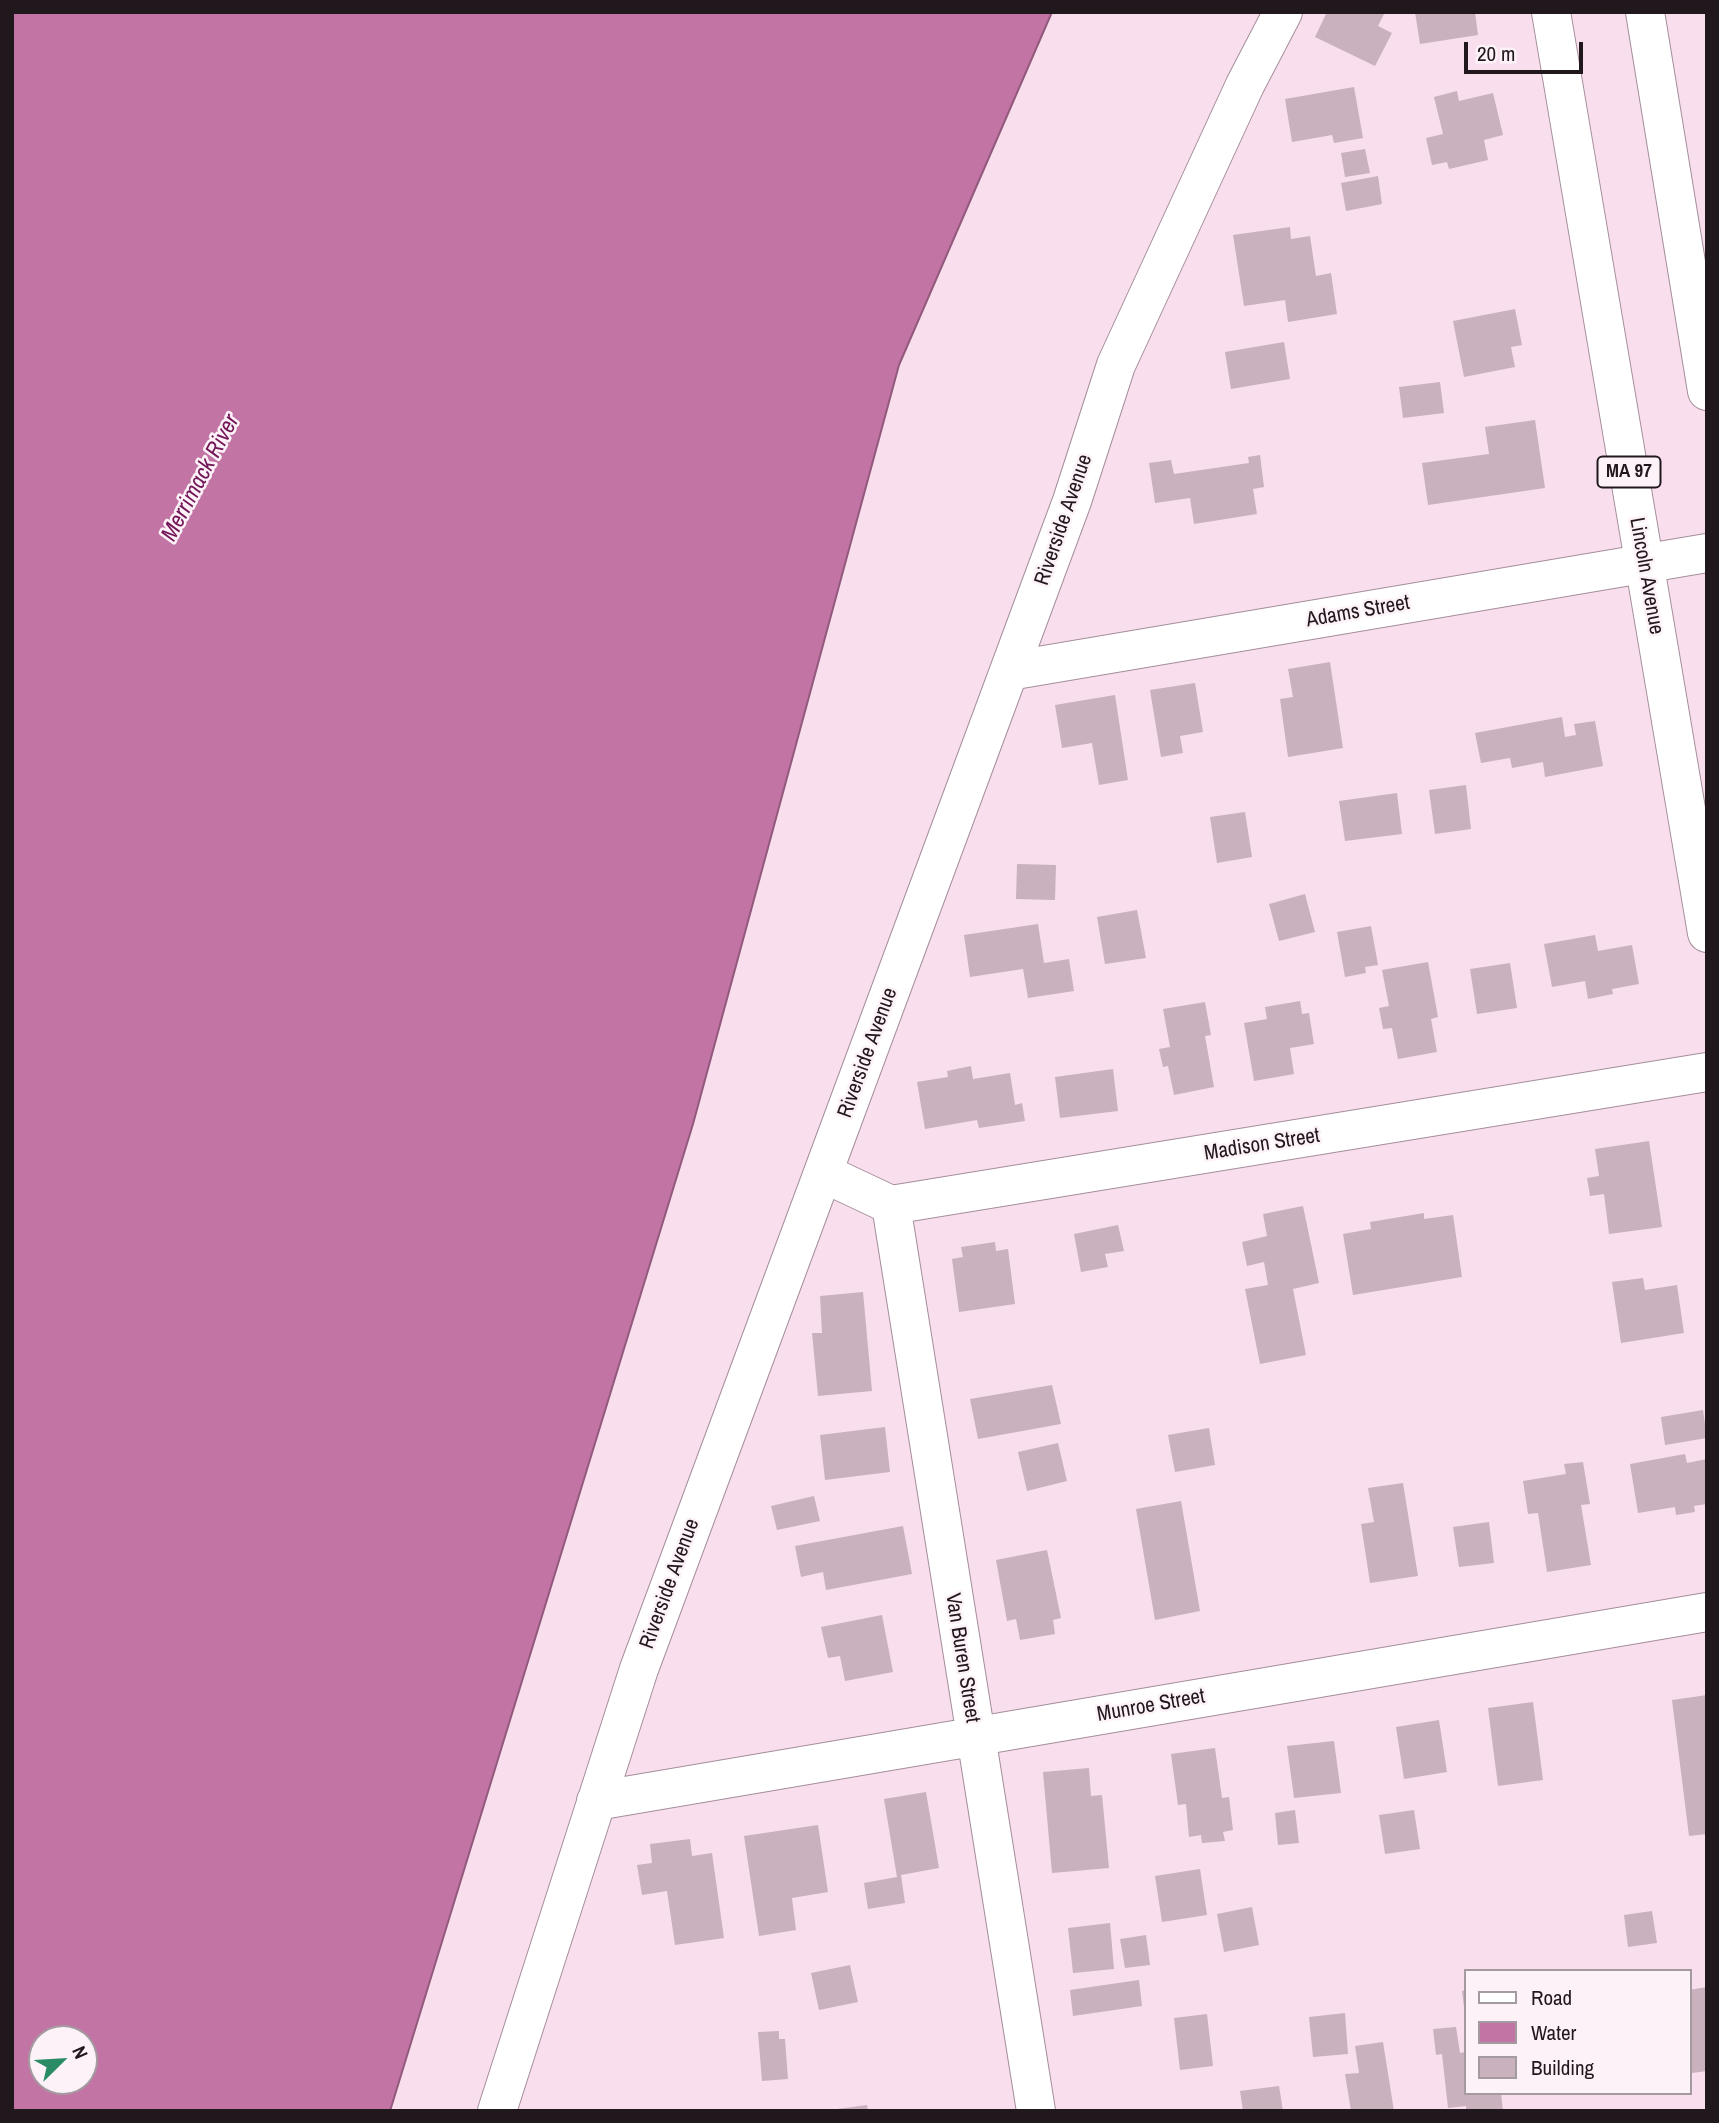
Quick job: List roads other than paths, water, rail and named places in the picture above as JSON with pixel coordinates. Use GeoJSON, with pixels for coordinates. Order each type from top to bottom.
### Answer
{"type":"FeatureCollection","features":[{"type":"Feature","properties":{"kind":"street","name":"Riverside Avenue"},"geometry":{"type":"LineString","coordinates":[[497,2111],[639,1669],[1072,501],[1116,365],[1244,85],[1283,12]]}},
{"type":"Feature","properties":{"kind":"street","name":"Lincoln Avenue"},"geometry":{"type":"LineString","coordinates":[[1551,12],[1707,933]]}},
{"type":"Feature","properties":{"kind":"street"},"geometry":{"type":"LineString","coordinates":[[1645,12],[1707,391]]}},
{"type":"Feature","properties":{"kind":"street","name":"Adams Street"},"geometry":{"type":"LineString","coordinates":[[1009,671],[1707,553]]}},
{"type":"Feature","properties":{"kind":"street","name":"Madison Street"},"geometry":{"type":"LineString","coordinates":[[891,1205],[1707,1072]]}},
{"type":"Feature","properties":{"kind":"street"},"geometry":{"type":"LineString","coordinates":[[823,1173],[891,1205]]}},
{"type":"Feature","properties":{"kind":"street","name":"Van Buren Street"},"geometry":{"type":"LineString","coordinates":[[891,1205],[1036,2111]]}},
{"type":"Feature","properties":{"kind":"street","name":"Munroe Street"},"geometry":{"type":"LineString","coordinates":[[596,1801],[1707,1612]]}},
{"type":"Feature","properties":{"kind":"water","name":"Merrimack River"},"geometry":{"type":"Polygon","coordinates":[[[12,12],[1052,12],[899,365],[693,1124],[390,2111],[12,2111],[12,12]]]}}]}
